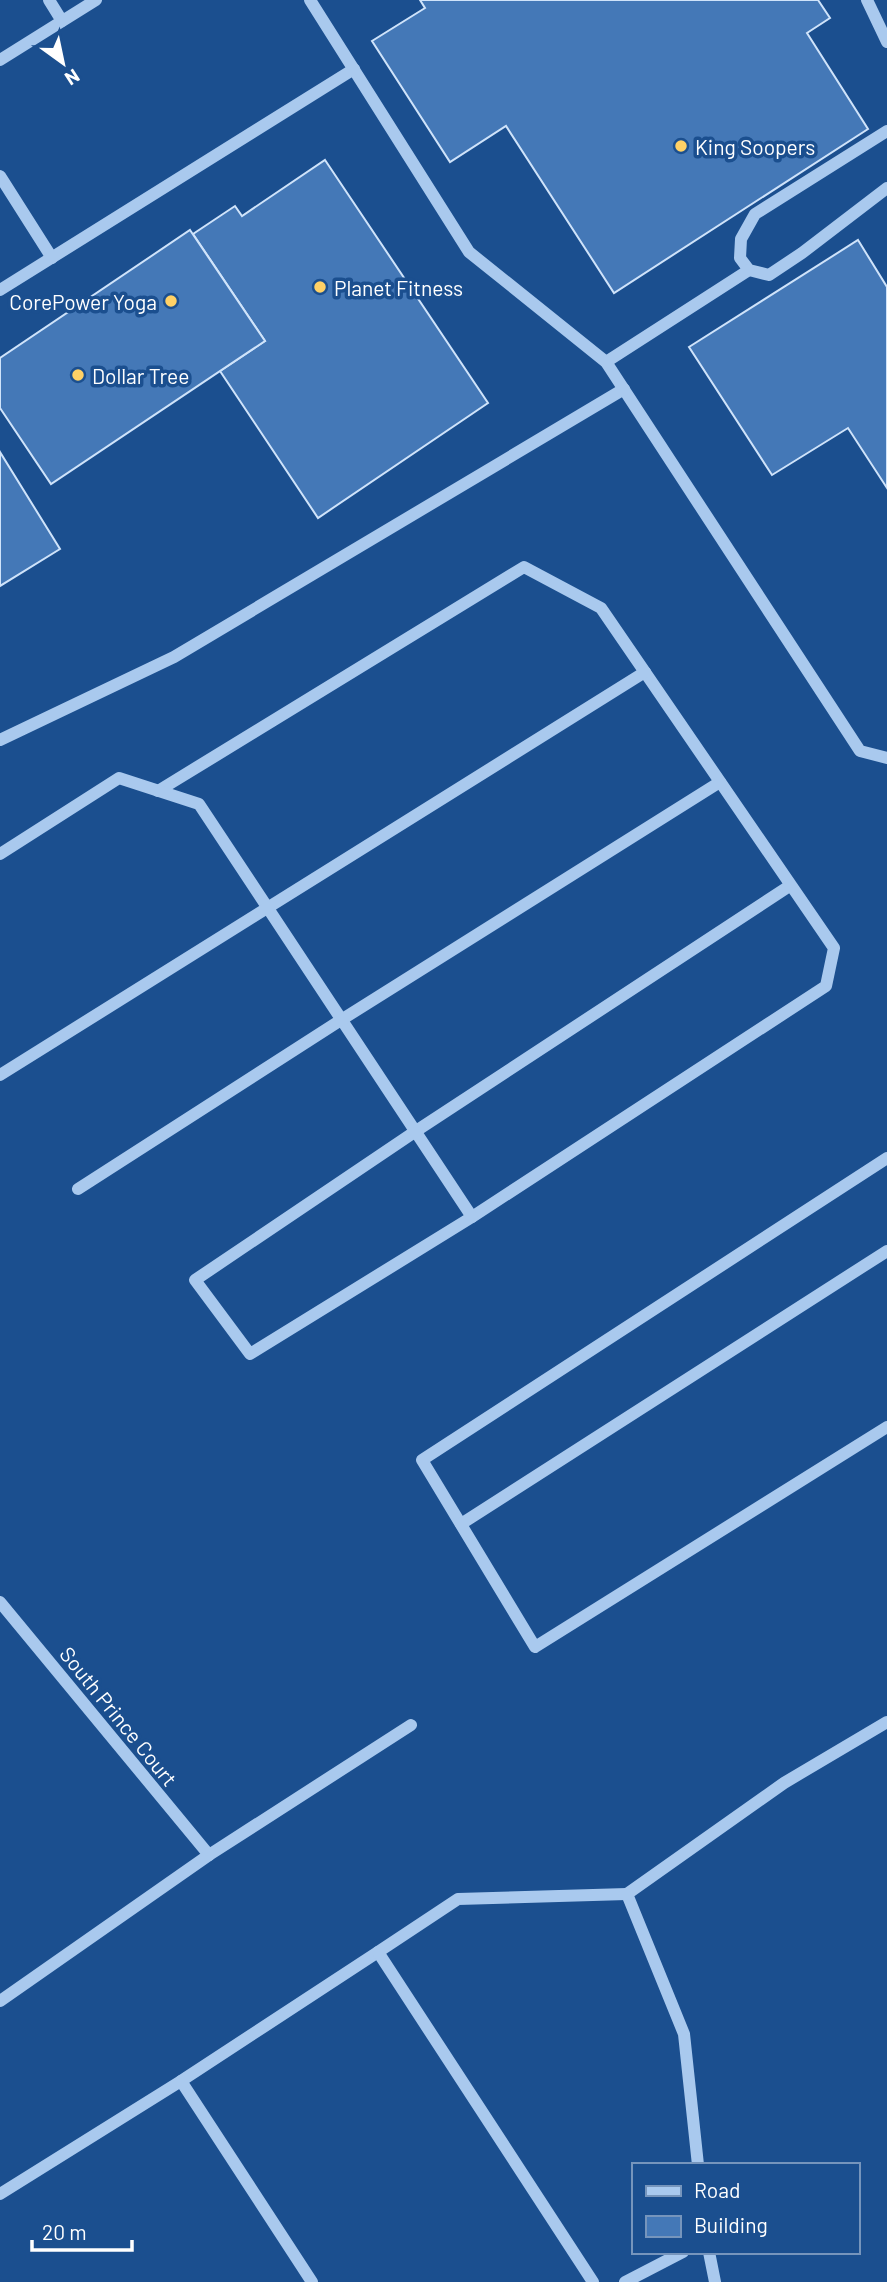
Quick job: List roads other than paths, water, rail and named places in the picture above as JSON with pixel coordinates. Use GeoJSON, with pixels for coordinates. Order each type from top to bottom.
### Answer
{"type":"FeatureCollection","features":[{"type":"Feature","properties":{"kind":"street"},"geometry":{"type":"LineString","coordinates":[[49,0],[62,21]]}},
{"type":"Feature","properties":{"kind":"street"},"geometry":{"type":"LineString","coordinates":[[0,60],[96,0]]}},
{"type":"Feature","properties":{"kind":"street"},"geometry":{"type":"LineString","coordinates":[[310,0],[469,252],[607,362],[860,751],[887,758]]}},
{"type":"Feature","properties":{"kind":"street"},"geometry":{"type":"LineString","coordinates":[[867,0],[887,42]]}},
{"type":"Feature","properties":{"kind":"street"},"geometry":{"type":"LineString","coordinates":[[0,290],[354,69]]}},
{"type":"Feature","properties":{"kind":"street"},"geometry":{"type":"LineString","coordinates":[[887,131],[755,215],[741,239],[740,258],[748,270],[769,275],[887,188]]}},
{"type":"Feature","properties":{"kind":"street"},"geometry":{"type":"LineString","coordinates":[[0,176],[52,258]]}},
{"type":"Feature","properties":{"kind":"street"},"geometry":{"type":"LineString","coordinates":[[607,362],[748,270]]}},
{"type":"Feature","properties":{"kind":"street"},"geometry":{"type":"LineString","coordinates":[[0,740],[174,657],[624,389]]}},
{"type":"Feature","properties":{"kind":"street"},"geometry":{"type":"LineString","coordinates":[[158,791],[524,567],[601,608],[720,782],[791,885],[834,948],[826,986],[472,1217],[250,1354],[195,1280],[791,885]]}},
{"type":"Feature","properties":{"kind":"street"},"geometry":{"type":"LineString","coordinates":[[0,1075],[645,672]]}},
{"type":"Feature","properties":{"kind":"street"},"geometry":{"type":"LineString","coordinates":[[0,854],[119,779],[199,804],[472,1217]]}},
{"type":"Feature","properties":{"kind":"street"},"geometry":{"type":"LineString","coordinates":[[78,1189],[720,782]]}},
{"type":"Feature","properties":{"kind":"street"},"geometry":{"type":"LineString","coordinates":[[887,1158],[422,1460],[535,1647],[887,1427]]}},
{"type":"Feature","properties":{"kind":"street"},"geometry":{"type":"LineString","coordinates":[[461,1524],[887,1251]]}},
{"type":"Feature","properties":{"kind":"street","name":"South Prince Court"},"geometry":{"type":"LineString","coordinates":[[0,1601],[209,1855]]}},
{"type":"Feature","properties":{"kind":"street"},"geometry":{"type":"LineString","coordinates":[[0,2194],[181,2081],[458,1899],[626,1894],[784,1783],[887,1722]]}},
{"type":"Feature","properties":{"kind":"street"},"geometry":{"type":"LineString","coordinates":[[0,2001],[209,1855],[411,1725]]}},
{"type":"Feature","properties":{"kind":"street"},"geometry":{"type":"LineString","coordinates":[[626,1894],[684,2035],[698,2163]]}},
{"type":"Feature","properties":{"kind":"street"},"geometry":{"type":"LineString","coordinates":[[378,1952],[593,2282]]}},
{"type":"Feature","properties":{"kind":"street"},"geometry":{"type":"LineString","coordinates":[[181,2081],[313,2282]]}},
{"type":"Feature","properties":{"kind":"street"},"geometry":{"type":"LineString","coordinates":[[625,2282],[679,2254]]}},
{"type":"Feature","properties":{"kind":"street"},"geometry":{"type":"LineString","coordinates":[[709,2254],[715,2282]]}},
{"type":"Feature","properties":{"kind":"place","name":"King Soopers"},"geometry":{"type":"Point","coordinates":[681,146]}},
{"type":"Feature","properties":{"kind":"place","name":"Planet Fitness"},"geometry":{"type":"Point","coordinates":[320,287]}},
{"type":"Feature","properties":{"kind":"place","name":"CorePower Yoga"},"geometry":{"type":"Point","coordinates":[171,301]}},
{"type":"Feature","properties":{"kind":"place","name":"Dollar Tree"},"geometry":{"type":"Point","coordinates":[78,375]}}]}
